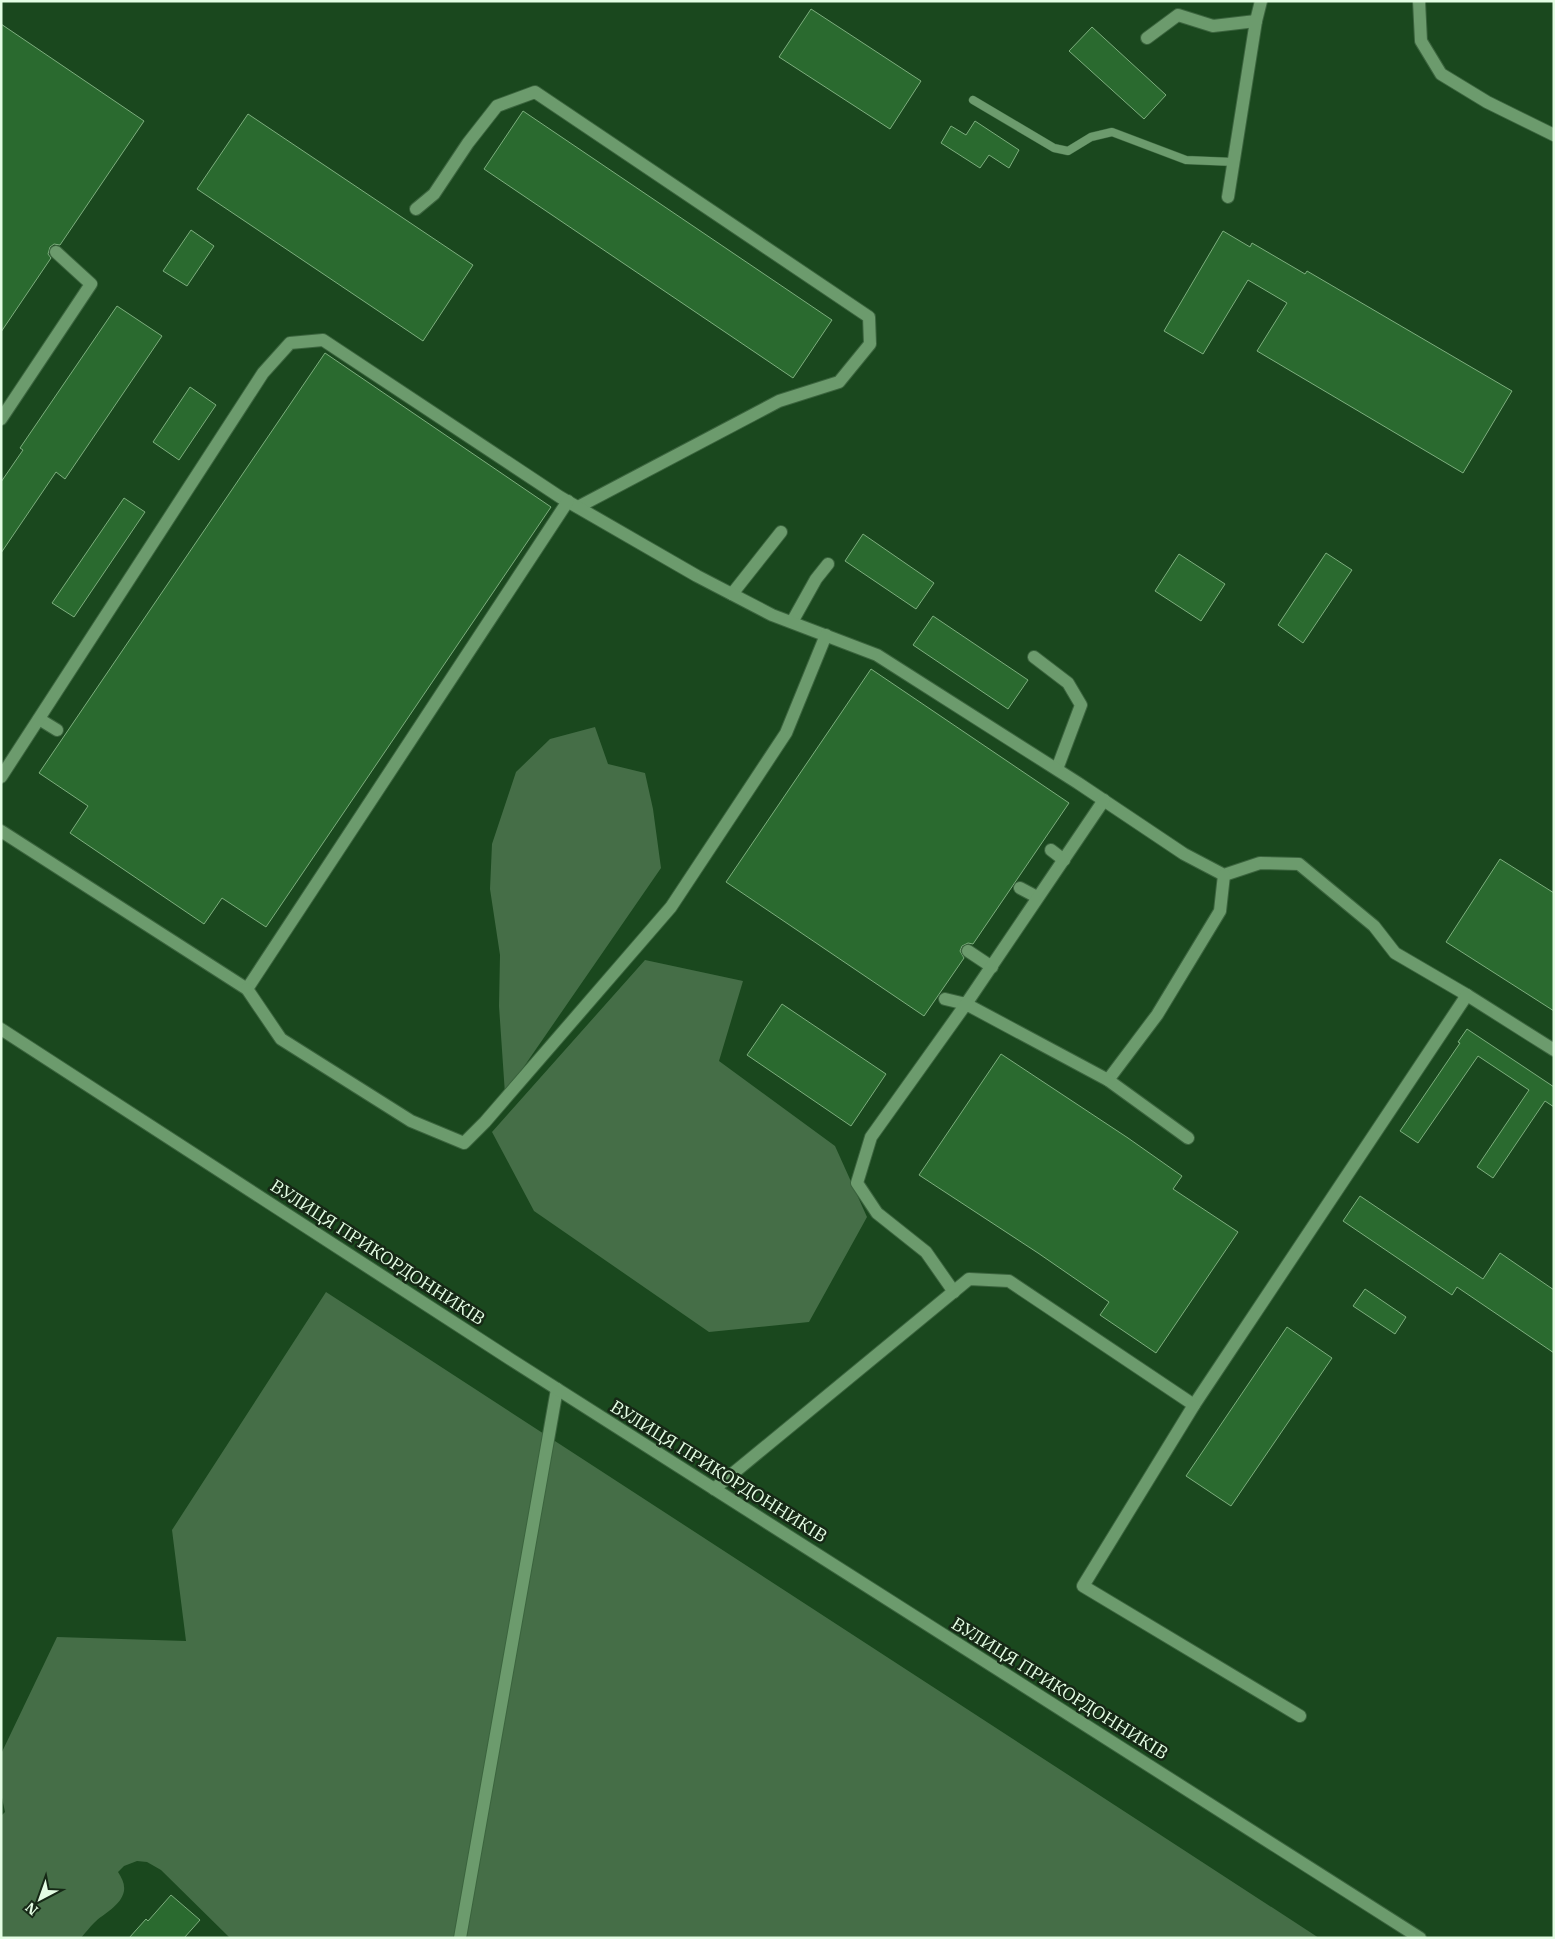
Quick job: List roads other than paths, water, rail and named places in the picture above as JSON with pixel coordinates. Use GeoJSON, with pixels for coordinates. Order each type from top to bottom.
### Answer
{"type":"FeatureCollection","features":[{"type":"Feature","properties":{"kind":"street"},"geometry":{"type":"LineString","coordinates":[[1228,197],[1256,21],[1261,1]]}},
{"type":"Feature","properties":{"kind":"street"},"geometry":{"type":"LineString","coordinates":[[1419,1],[1422,41],[1442,74],[1487,102],[1554,135]]}},
{"type":"Feature","properties":{"kind":"street"},"geometry":{"type":"LineString","coordinates":[[1147,38],[1178,14],[1213,26],[1256,21]]}},
{"type":"Feature","properties":{"kind":"street"},"geometry":{"type":"LineString","coordinates":[[248,989],[573,504],[779,401],[839,382],[870,344],[869,317],[535,92],[497,106],[468,143],[434,194],[416,209]]}},
{"type":"Feature","properties":{"kind":"street"},"geometry":{"type":"LineString","coordinates":[[1,419],[90,284],[56,252]]}},
{"type":"Feature","properties":{"kind":"street"},"geometry":{"type":"LineString","coordinates":[[1,777],[263,374],[290,343],[323,340],[573,504],[772,615],[877,655],[1057,769],[1184,854],[1224,875],[1260,863],[1299,864],[1374,926],[1396,953],[1554,1050]]}},
{"type":"Feature","properties":{"kind":"street"},"geometry":{"type":"LineString","coordinates":[[732,594],[781,532]]}},
{"type":"Feature","properties":{"kind":"street"},"geometry":{"type":"LineString","coordinates":[[792,622],[816,579],[828,564]]}},
{"type":"Feature","properties":{"kind":"street"},"geometry":{"type":"LineString","coordinates":[[1,831],[248,989],[281,1040],[411,1121],[464,1144],[671,906],[786,733],[826,635]]}},
{"type":"Feature","properties":{"kind":"street"},"geometry":{"type":"LineString","coordinates":[[1034,657],[1068,683],[1081,705],[1057,769]]}},
{"type":"Feature","properties":{"kind":"street"},"geometry":{"type":"LineString","coordinates":[[39,719],[57,730]]}},
{"type":"Feature","properties":{"kind":"street"},"geometry":{"type":"LineString","coordinates":[[954,1292],[926,1252],[877,1213],[857,1183],[871,1137],[992,967],[1037,897],[1104,800]]}},
{"type":"Feature","properties":{"kind":"street"},"geometry":{"type":"LineString","coordinates":[[1051,850],[1064,860]]}},
{"type":"Feature","properties":{"kind":"street"},"geometry":{"type":"LineString","coordinates":[[1108,1080],[1157,1015],[1220,911],[1224,875]]}},
{"type":"Feature","properties":{"kind":"street"},"geometry":{"type":"LineString","coordinates":[[1020,888],[1037,897]]}},
{"type":"Feature","properties":{"kind":"street"},"geometry":{"type":"LineString","coordinates":[[968,951],[992,967]]}},
{"type":"Feature","properties":{"kind":"street"},"geometry":{"type":"LineString","coordinates":[[1300,1716],[1083,1586],[1194,1405],[1467,995]]}},
{"type":"Feature","properties":{"kind":"street"},"geometry":{"type":"LineString","coordinates":[[945,999],[966,1004],[1108,1080],[1188,1138]]}},
{"type":"Feature","properties":{"kind":"street","name":"ВУЛИЦЯ ПРИКОРДОННИКІВ"},"geometry":{"type":"LineString","coordinates":[[1,1029],[557,1389],[1420,1938]]}},
{"type":"Feature","properties":{"kind":"street"},"geometry":{"type":"LineString","coordinates":[[714,1488],[969,1279],[1009,1282],[1194,1405]]}},
{"type":"Feature","properties":{"kind":"street"},"geometry":{"type":"LineString","coordinates":[[460,1938],[557,1389]]}},
{"type":"Feature","properties":{"kind":"lane"},"geometry":{"type":"LineString","coordinates":[[973,100],[1054,148],[1068,151],[1091,137],[1112,132],[1186,160],[1234,162]]}}]}
